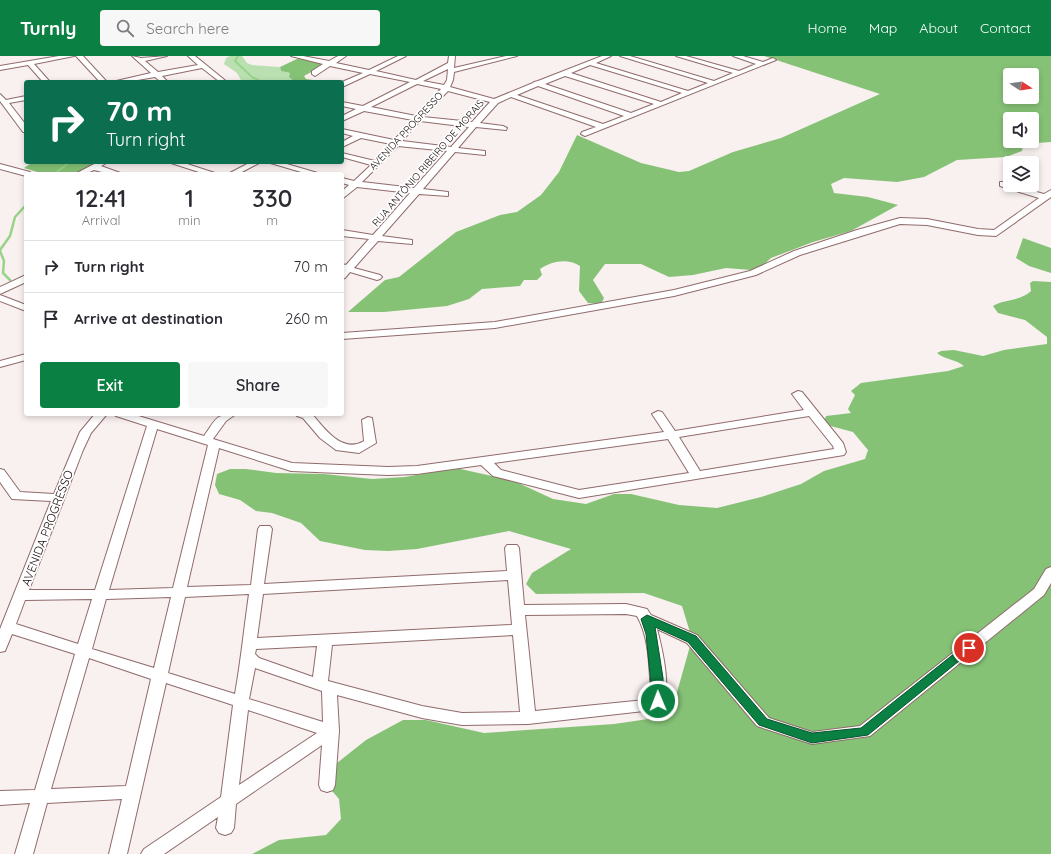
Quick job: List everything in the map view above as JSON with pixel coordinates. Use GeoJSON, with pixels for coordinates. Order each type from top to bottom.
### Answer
{"type":"FeatureCollection","features":[{"type":"Feature","properties":{"kind":"street"},"geometry":{"type":"LineString","coordinates":[[0,68],[71,56]]}},
{"type":"Feature","properties":{"kind":"street"},"geometry":{"type":"LineString","coordinates":[[79,56],[102,80]]}},
{"type":"Feature","properties":{"kind":"street"},"geometry":{"type":"LineString","coordinates":[[138,58],[164,56]]}},
{"type":"Feature","properties":{"kind":"street"},"geometry":{"type":"LineString","coordinates":[[191,56],[221,80]]}},
{"type":"Feature","properties":{"kind":"street"},"geometry":{"type":"LineString","coordinates":[[294,56],[368,73],[446,88],[495,101]]}},
{"type":"Feature","properties":{"kind":"street"},"geometry":{"type":"LineString","coordinates":[[315,74],[314,72],[328,63],[343,56]]}},
{"type":"Feature","properties":{"kind":"street"},"geometry":{"type":"LineString","coordinates":[[344,84],[403,56]]}},
{"type":"Feature","properties":{"kind":"street"},"geometry":{"type":"LineString","coordinates":[[344,118],[451,61],[514,56]]}},
{"type":"Feature","properties":{"kind":"street","name":"RUA ANTÔNIO RIBEIRO DE MORAIS"},"geometry":{"type":"LineString","coordinates":[[344,270],[376,237],[495,101],[536,83],[608,56]]}},
{"type":"Feature","properties":{"kind":"street"},"geometry":{"type":"LineString","coordinates":[[623,56],[714,83]]}},
{"type":"Feature","properties":{"kind":"street"},"geometry":{"type":"LineString","coordinates":[[679,56],[739,73]]}},
{"type":"Feature","properties":{"kind":"street"},"geometry":{"type":"LineString","coordinates":[[736,56],[763,64]]}},
{"type":"Feature","properties":{"kind":"street"},"geometry":{"type":"LineString","coordinates":[[138,58],[162,80]]}},
{"type":"Feature","properties":{"kind":"street"},"geometry":{"type":"LineString","coordinates":[[584,134],[773,60]]}},
{"type":"Feature","properties":{"kind":"street","name":"AVENIDA PROGRESSO"},"geometry":{"type":"LineString","coordinates":[[344,194],[377,164],[446,88],[450,80],[451,61]]}},
{"type":"Feature","properties":{"kind":"street"},"geometry":{"type":"LineString","coordinates":[[29,63],[45,80]]}},
{"type":"Feature","properties":{"kind":"street"},"geometry":{"type":"LineString","coordinates":[[589,63],[688,93]]}},
{"type":"Feature","properties":{"kind":"street"},"geometry":{"type":"LineString","coordinates":[[127,80],[203,66]]}},
{"type":"Feature","properties":{"kind":"street"},"geometry":{"type":"LineString","coordinates":[[563,73],[661,104]]}},
{"type":"Feature","properties":{"kind":"street"},"geometry":{"type":"LineString","coordinates":[[536,83],[632,116]]}},
{"type":"Feature","properties":{"kind":"street"},"geometry":{"type":"LineString","coordinates":[[509,94],[604,127]]}},
{"type":"Feature","properties":{"kind":"street"},"geometry":{"type":"LineString","coordinates":[[2,99],[24,98]]}},
{"type":"Feature","properties":{"kind":"street"},"geometry":{"type":"LineString","coordinates":[[2,99],[24,127]]}},
{"type":"Feature","properties":{"kind":"street"},"geometry":{"type":"LineString","coordinates":[[344,104],[418,119],[503,128]]}},
{"type":"Feature","properties":{"kind":"street"},"geometry":{"type":"LineString","coordinates":[[344,131],[396,143],[482,153]]}},
{"type":"Feature","properties":{"kind":"street"},"geometry":{"type":"LineString","coordinates":[[344,144],[360,135]]}},
{"type":"Feature","properties":{"kind":"street"},"geometry":{"type":"LineString","coordinates":[[344,156],[377,164]]}},
{"type":"Feature","properties":{"kind":"street"},"geometry":{"type":"LineString","coordinates":[[84,172],[100,164]]}},
{"type":"Feature","properties":{"kind":"street"},"geometry":{"type":"LineString","coordinates":[[179,164],[207,172]]}},
{"type":"Feature","properties":{"kind":"street"},"geometry":{"type":"LineString","coordinates":[[236,172],[253,164]]}},
{"type":"Feature","properties":{"kind":"street"},"geometry":{"type":"LineString","coordinates":[[279,164],[309,172]]}},
{"type":"Feature","properties":{"kind":"street"},"geometry":{"type":"LineString","coordinates":[[0,166],[24,173]]}},
{"type":"Feature","properties":{"kind":"street"},"geometry":{"type":"LineString","coordinates":[[94,167],[112,172]]}},
{"type":"Feature","properties":{"kind":"street"},"geometry":{"type":"LineString","coordinates":[[344,181],[356,184],[445,194]]}},
{"type":"Feature","properties":{"kind":"street"},"geometry":{"type":"LineString","coordinates":[[1036,192],[1048,195]]}},
{"type":"Feature","properties":{"kind":"street"},"geometry":{"type":"LineString","coordinates":[[344,336],[495,325],[668,295],[753,273],[797,253],[860,232],[900,221],[927,222],[973,232],[996,233],[1048,195]]}},
{"type":"Feature","properties":{"kind":"street"},"geometry":{"type":"LineString","coordinates":[[344,233],[409,242]]}},
{"type":"Feature","properties":{"kind":"street"},"geometry":{"type":"LineString","coordinates":[[344,270],[377,277]]}},
{"type":"Feature","properties":{"kind":"street"},"geometry":{"type":"LineString","coordinates":[[0,291],[24,279]]}},
{"type":"Feature","properties":{"kind":"street"},"geometry":{"type":"LineString","coordinates":[[0,298],[23,308]]}},
{"type":"Feature","properties":{"kind":"street"},"geometry":{"type":"LineString","coordinates":[[0,309],[23,308]]}},
{"type":"Feature","properties":{"kind":"street"},"geometry":{"type":"LineString","coordinates":[[0,364],[24,358]]}},
{"type":"Feature","properties":{"kind":"street"},"geometry":{"type":"LineString","coordinates":[[484,461],[497,474],[575,493],[840,452],[839,446],[798,394]]}},
{"type":"Feature","properties":{"kind":"street"},"geometry":{"type":"LineString","coordinates":[[126,416],[286,465],[305,468],[404,471],[671,435],[811,412]]}},
{"type":"Feature","properties":{"kind":"street"},"geometry":{"type":"LineString","coordinates":[[658,414],[697,475]]}},
{"type":"Feature","properties":{"kind":"street","name":"AVENIDA PROGRESSO"},"geometry":{"type":"LineString","coordinates":[[0,648],[86,432],[99,416]]}},
{"type":"Feature","properties":{"kind":"street"},"geometry":{"type":"LineString","coordinates":[[118,854],[178,592],[210,442],[222,419],[227,416]]}},
{"type":"Feature","properties":{"kind":"street"},"geometry":{"type":"LineString","coordinates":[[308,416],[324,436],[340,447],[359,449],[370,442],[368,420]]}},
{"type":"Feature","properties":{"kind":"street"},"geometry":{"type":"LineString","coordinates":[[24,854],[100,595],[152,425]]}},
{"type":"Feature","properties":{"kind":"street"},"geometry":{"type":"LineString","coordinates":[[0,473],[16,496],[59,498]]}},
{"type":"Feature","properties":{"kind":"street"},"geometry":{"type":"LineString","coordinates":[[225,828],[240,702],[258,589],[265,529]]}},
{"type":"Feature","properties":{"kind":"street"},"geometry":{"type":"LineString","coordinates":[[512,548],[518,630],[528,718]]}},
{"type":"Feature","properties":{"kind":"street"},"geometry":{"type":"LineString","coordinates":[[647,619],[692,639],[763,722],[812,738],[864,732],[1039,592],[1051,572]]}},
{"type":"Feature","properties":{"kind":"street"},"geometry":{"type":"LineString","coordinates":[[21,595],[100,595],[258,589],[513,575]]}},
{"type":"Feature","properties":{"kind":"street"},"geometry":{"type":"LineString","coordinates":[[249,651],[254,662],[324,686],[441,716],[462,719],[528,718],[648,706],[655,704],[658,701],[659,693],[651,634],[647,619],[642,612],[636,609],[517,610]]}},
{"type":"Feature","properties":{"kind":"street"},"geometry":{"type":"LineString","coordinates":[[8,628],[331,731]]}},
{"type":"Feature","properties":{"kind":"street"},"geometry":{"type":"LineString","coordinates":[[249,651],[325,642],[518,630]]}},
{"type":"Feature","properties":{"kind":"street"},"geometry":{"type":"LineString","coordinates":[[325,642],[324,686],[331,731],[327,785]]}},
{"type":"Feature","properties":{"kind":"street"},"geometry":{"type":"LineString","coordinates":[[150,854],[331,731]]}},
{"type":"Feature","properties":{"kind":"street"},"geometry":{"type":"LineString","coordinates":[[0,798],[132,792]]}},
{"type":"Feature","properties":{"kind":"green space"},"geometry":{"type":"Polygon","coordinates":[[[230,56],[242,56],[247,63],[252,65],[280,67],[281,71],[290,73],[290,78],[293,80],[241,80],[237,73],[224,64],[226,58],[230,56]]]}},
{"type":"Feature","properties":{"kind":"green space"},"geometry":{"type":"Polygon","coordinates":[[[764,56],[1051,56],[1051,142],[1039,143],[1039,112],[1003,112],[1003,148],[1022,148],[1022,151],[1003,157],[957,160],[924,177],[897,182],[844,178],[831,184],[834,193],[868,197],[898,205],[851,231],[813,242],[771,258],[760,268],[751,270],[726,268],[693,275],[669,277],[641,264],[605,264],[593,280],[604,298],[601,304],[588,303],[579,291],[580,266],[565,261],[555,262],[540,269],[542,275],[537,280],[524,280],[520,286],[482,289],[469,299],[447,306],[384,312],[348,312],[385,280],[399,277],[456,232],[500,215],[517,212],[541,195],[559,172],[577,135],[641,163],[679,172],[689,171],[733,152],[781,138],[880,94],[764,56]]]}},
{"type":"Feature","properties":{"kind":"green space"},"geometry":{"type":"Polygon","coordinates":[[[299,58],[326,64],[304,76],[306,79],[313,80],[293,80],[289,77],[290,73],[281,71],[280,67],[299,58]]]}},
{"type":"Feature","properties":{"kind":"green space"},"geometry":{"type":"Polygon","coordinates":[[[30,164],[96,164],[79,172],[37,172],[24,168],[30,164]]]}},
{"type":"Feature","properties":{"kind":"green space"},"geometry":{"type":"Polygon","coordinates":[[[1023,238],[1051,248],[1051,273],[1029,266],[1016,258],[1023,238]]]}},
{"type":"Feature","properties":{"kind":"green space"},"geometry":{"type":"Polygon","coordinates":[[[1033,281],[1051,282],[1051,854],[252,854],[279,840],[326,835],[341,819],[339,799],[327,785],[332,767],[366,740],[403,720],[426,720],[484,733],[614,724],[655,718],[672,710],[692,639],[682,606],[644,593],[536,594],[526,584],[532,573],[571,549],[509,531],[417,549],[388,551],[365,550],[320,541],[301,523],[272,513],[256,511],[240,500],[219,494],[215,485],[217,474],[230,469],[246,469],[276,473],[324,474],[372,479],[405,477],[456,468],[514,481],[553,499],[586,504],[614,494],[631,494],[679,505],[717,508],[761,497],[801,484],[824,471],[865,459],[868,450],[853,432],[823,424],[826,416],[851,413],[848,409],[855,395],[851,391],[861,383],[948,371],[964,366],[937,353],[941,351],[954,350],[983,356],[1004,350],[1047,344],[1047,337],[1025,320],[998,313],[993,306],[1027,294],[1031,291],[1030,283],[1033,281]]]}},
{"type":"Feature","properties":{"kind":"waterway"},"geometry":{"type":"LineString","coordinates":[[238,56],[235,61],[252,77],[258,80]]}},
{"type":"Feature","properties":{"kind":"waterway"},"geometry":{"type":"LineString","coordinates":[[57,172],[67,164]]}},
{"type":"Feature","properties":{"kind":"waterway"},"geometry":{"type":"LineString","coordinates":[[0,250],[10,236],[15,217],[24,207]]}},
{"type":"Feature","properties":{"kind":"waterway"},"geometry":{"type":"LineString","coordinates":[[0,251],[4,261],[3,273],[10,280]]}},
{"type":"Feature","properties":{"kind":"route"},"geometry":{"type":"LineString","coordinates":[[658,701],[659,693],[657,678],[651,634],[647,619],[692,639],[763,722],[812,738],[864,732],[969,648]]}}]}
